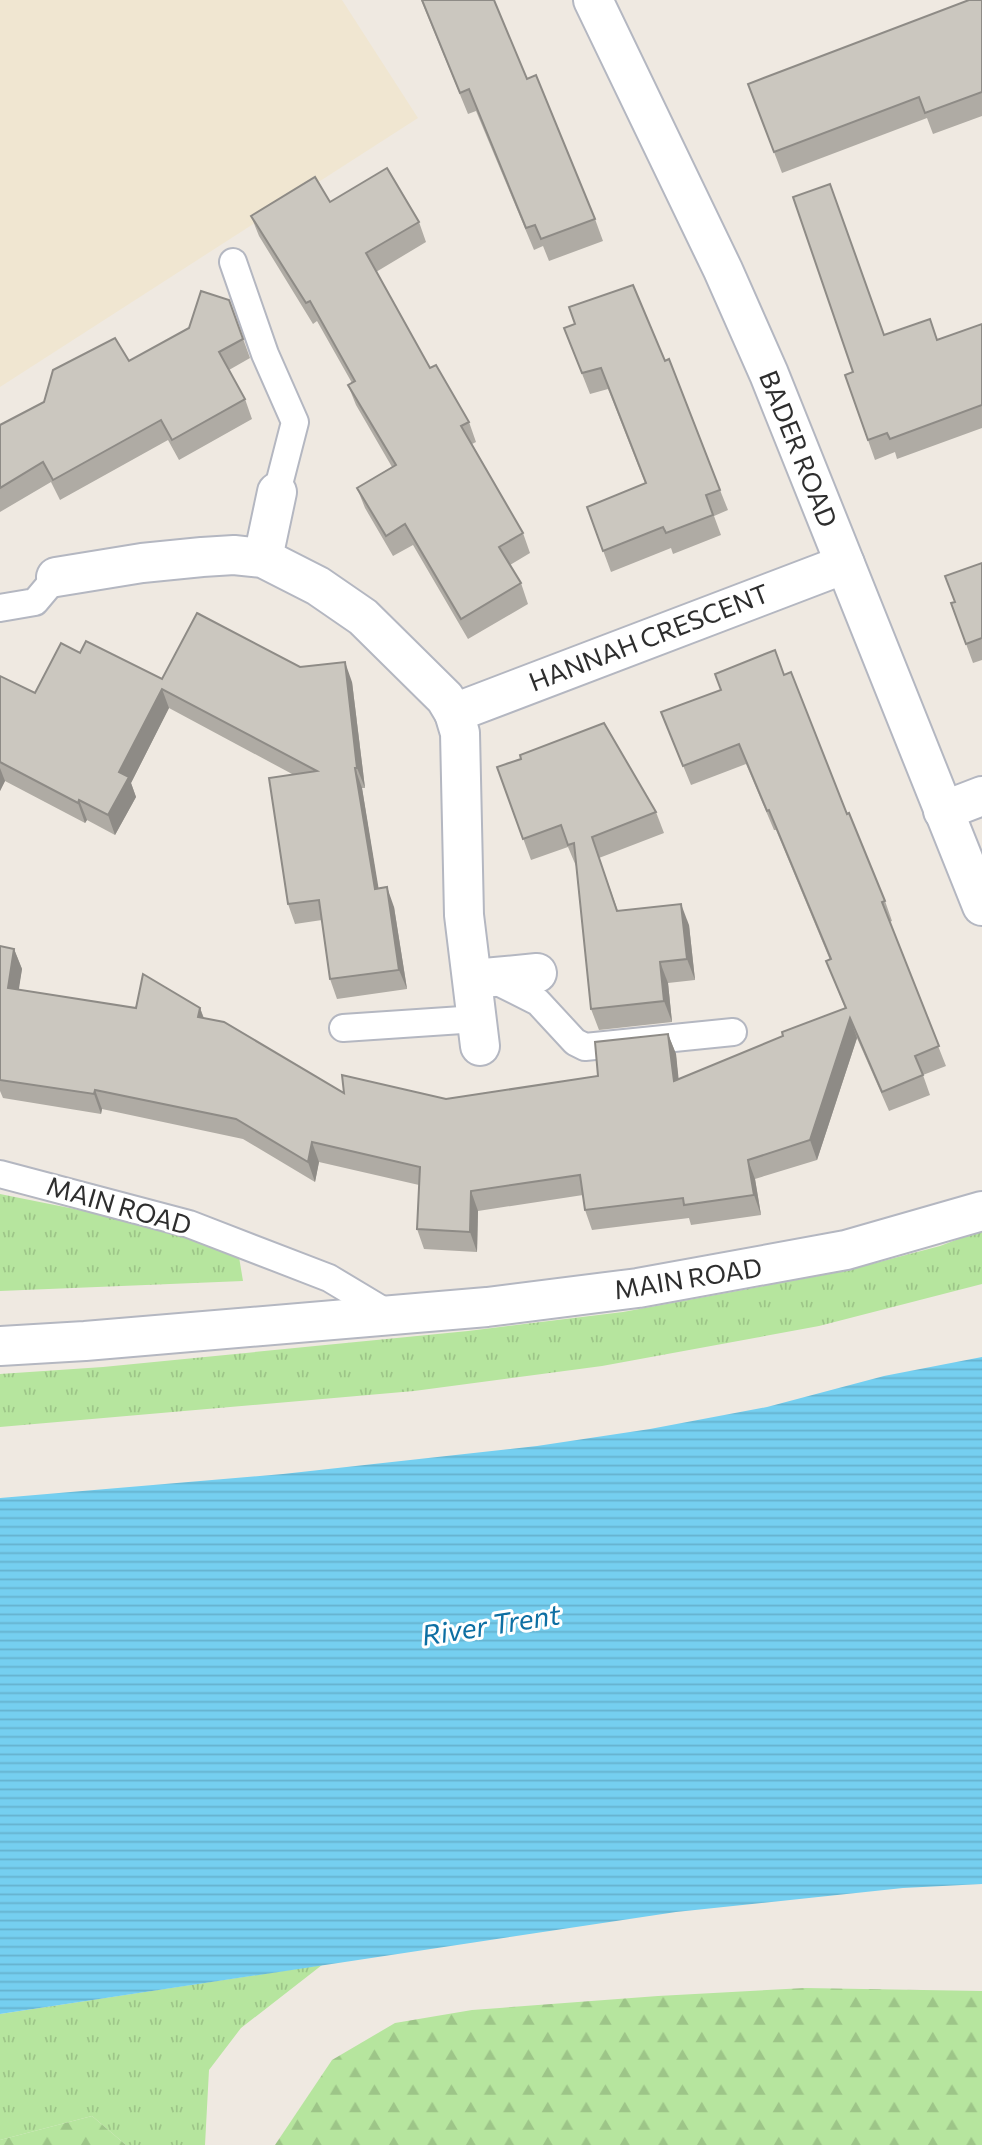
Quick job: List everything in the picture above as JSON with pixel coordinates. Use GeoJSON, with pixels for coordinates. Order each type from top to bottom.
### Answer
{"type":"FeatureCollection","features":[{"type":"Feature","properties":{"kind":"street","name":"BADER ROAD"},"geometry":{"type":"LineString","coordinates":[[593,0],[723,270],[769,374],[982,906]]}},
{"type":"Feature","properties":{"kind":"street"},"geometry":{"type":"LineString","coordinates":[[263,558],[277,492]]}},
{"type":"Feature","properties":{"kind":"street"},"geometry":{"type":"LineString","coordinates":[[56,577],[202,557],[234,555],[263,558],[318,586],[363,617],[445,698],[454,713],[460,733],[464,915],[481,979],[478,1033]]}},
{"type":"Feature","properties":{"kind":"street","name":"HANNAH CRESCENT"},"geometry":{"type":"LineString","coordinates":[[454,713],[845,564]]}},
{"type":"Feature","properties":{"kind":"street"},"geometry":{"type":"LineString","coordinates":[[943,811],[982,796]]}},
{"type":"Feature","properties":{"kind":"street"},"geometry":{"type":"LineString","coordinates":[[481,979],[537,973]]}},
{"type":"Feature","properties":{"kind":"street","name":"MAIN ROAD"},"geometry":{"type":"LineString","coordinates":[[0,1346],[487,1307],[638,1289],[846,1250],[982,1211]]}},
{"type":"Feature","properties":{"kind":"lane"},"geometry":{"type":"LineString","coordinates":[[233,262],[265,354],[295,422],[277,492]]}},
{"type":"Feature","properties":{"kind":"lane"},"geometry":{"type":"LineString","coordinates":[[0,608],[36,602],[56,577]]}},
{"type":"Feature","properties":{"kind":"lane"},"geometry":{"type":"LineString","coordinates":[[481,979],[538,1002],[576,1042],[585,1047],[733,1032]]}},
{"type":"Feature","properties":{"kind":"lane"},"geometry":{"type":"LineString","coordinates":[[343,1028],[478,1033]]}},
{"type":"Feature","properties":{"kind":"lane","name":"MAIN ROAD"},"geometry":{"type":"LineString","coordinates":[[0,1174],[189,1224],[329,1278],[389,1314]]}},
{"type":"Feature","properties":{"kind":"shaded area"},"geometry":{"type":"Polygon","coordinates":[[[0,0],[342,0],[418,118],[0,387],[0,0]]]}},
{"type":"Feature","properties":{"kind":"green space"},"geometry":{"type":"Polygon","coordinates":[[[0,1194],[154,1225],[239,1257],[243,1281],[0,1291],[0,1194]]]}},
{"type":"Feature","properties":{"kind":"green space"},"geometry":{"type":"Polygon","coordinates":[[[982,1230],[982,1284],[819,1326],[602,1366],[414,1391],[0,1427],[0,1374],[103,1367],[468,1331],[623,1312],[845,1271],[940,1246],[982,1230]]]}},
{"type":"Feature","properties":{"kind":"green space"},"geometry":{"type":"Polygon","coordinates":[[[322,1965],[241,2028],[209,2070],[205,2145],[126,2145],[92,2116],[0,2140],[0,2014],[322,1965]]]}},
{"type":"Feature","properties":{"kind":"green space"},"geometry":{"type":"Polygon","coordinates":[[[805,1988],[982,1991],[982,2145],[275,2145],[332,2060],[395,2023],[472,2010],[805,1988]]]}},
{"type":"Feature","properties":{"kind":"green space"},"geometry":{"type":"Polygon","coordinates":[[[92,2116],[126,2145],[0,2145],[0,2140],[92,2116]]]}},
{"type":"Feature","properties":{"kind":"water","name":"River Trent"},"geometry":{"type":"Polygon","coordinates":[[[982,1357],[982,1884],[903,1888],[676,1912],[0,2014],[0,1498],[283,1474],[537,1446],[650,1429],[767,1407],[884,1376],[982,1357]]]}},
{"type":"Feature","properties":{"kind":"building"},"geometry":{"type":"Polygon","coordinates":[[[422,0],[494,0],[527,79],[536,75],[595,219],[541,239],[535,225],[526,228],[469,89],[460,93],[422,0]]]}},
{"type":"Feature","properties":{"kind":"building"},"geometry":{"type":"Polygon","coordinates":[[[969,0],[982,0],[982,92],[925,113],[919,97],[774,152],[748,84],[969,0]]]}},
{"type":"Feature","properties":{"kind":"building"},"geometry":{"type":"Polygon","coordinates":[[[387,168],[419,222],[366,253],[430,368],[436,365],[469,422],[461,426],[523,533],[499,547],[521,583],[461,619],[405,524],[386,536],[357,488],[396,465],[348,385],[355,381],[310,301],[306,303],[251,216],[315,177],[330,202],[387,168]]]}},
{"type":"Feature","properties":{"kind":"building"},"geometry":{"type":"Polygon","coordinates":[[[830,184],[884,335],[930,319],[937,340],[982,324],[982,405],[890,439],[887,433],[868,440],[845,375],[853,372],[793,197],[830,184]]]}},
{"type":"Feature","properties":{"kind":"building"},"geometry":{"type":"Polygon","coordinates":[[[633,285],[665,361],[669,359],[720,490],[706,495],[713,515],[666,533],[663,527],[603,551],[587,507],[646,483],[601,368],[582,373],[564,328],[575,324],[569,307],[633,285]]]}},
{"type":"Feature","properties":{"kind":"building"},"geometry":{"type":"Polygon","coordinates":[[[201,291],[229,300],[243,339],[219,352],[245,399],[172,440],[161,420],[53,480],[43,462],[0,488],[0,425],[44,402],[53,370],[115,338],[129,361],[189,328],[201,291]]]}},
{"type":"Feature","properties":{"kind":"building"},"geometry":{"type":"Polygon","coordinates":[[[982,563],[982,638],[966,644],[951,603],[955,602],[945,576],[982,563]]]}},
{"type":"Feature","properties":{"kind":"building"},"geometry":{"type":"Polygon","coordinates":[[[197,613],[300,667],[345,662],[355,768],[375,889],[387,887],[399,970],[330,979],[319,900],[288,904],[269,778],[317,771],[162,689],[119,772],[129,777],[108,815],[79,800],[78,803],[0,762],[0,676],[35,693],[61,643],[80,653],[86,641],[162,679],[197,613]]]}},
{"type":"Feature","properties":{"kind":"building"},"geometry":{"type":"Polygon","coordinates":[[[775,650],[784,675],[791,672],[847,814],[849,813],[885,901],[882,902],[939,1046],[915,1056],[923,1075],[882,1092],[850,1018],[810,1140],[748,1160],[754,1195],[684,1205],[683,1198],[585,1210],[580,1175],[471,1191],[470,1232],[417,1229],[420,1167],[312,1142],[308,1162],[236,1119],[95,1090],[94,1094],[0,1080],[0,946],[14,949],[8,988],[136,1008],[143,974],[200,1008],[198,1017],[224,1022],[344,1093],[342,1075],[446,1099],[598,1076],[595,1042],[668,1034],[674,1081],[783,1036],[782,1032],[846,1008],[826,961],[831,959],[739,744],[683,766],[661,712],[721,690],[715,674],[775,650]]]}},
{"type":"Feature","properties":{"kind":"building"},"geometry":{"type":"Polygon","coordinates":[[[604,723],[656,812],[592,837],[617,911],[681,904],[687,959],[660,962],[664,1001],[591,1009],[574,843],[568,845],[561,825],[523,839],[497,767],[521,759],[520,755],[604,723]]]}}]}
